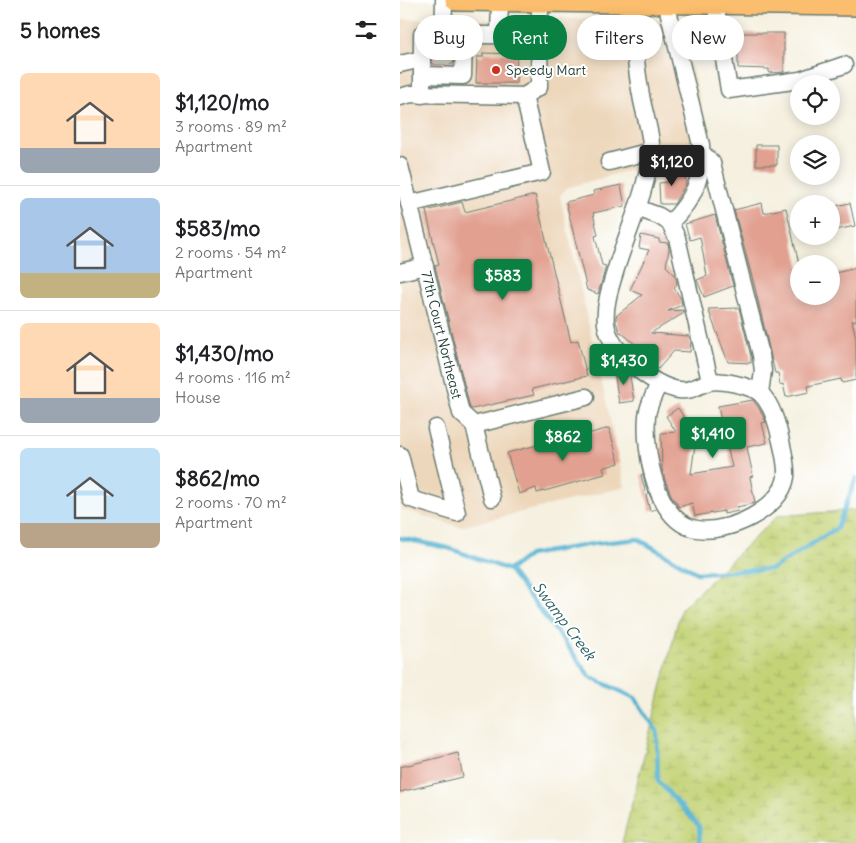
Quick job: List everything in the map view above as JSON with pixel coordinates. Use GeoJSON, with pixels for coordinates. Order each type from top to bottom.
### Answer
{"type":"FeatureCollection","features":[{"type":"Feature","properties":{"kind":"main road"},"geometry":{"type":"LineString","coordinates":[[456,0],[715,3],[836,2],[856,5]]}},
{"type":"Feature","properties":{"kind":"street"},"geometry":{"type":"LineString","coordinates":[[444,0],[444,15]]}},
{"type":"Feature","properties":{"kind":"street"},"geometry":{"type":"LineString","coordinates":[[500,0],[500,15]]}},
{"type":"Feature","properties":{"kind":"street"},"geometry":{"type":"LineString","coordinates":[[540,1],[540,15]]}},
{"type":"Feature","properties":{"kind":"street"},"geometry":{"type":"LineString","coordinates":[[630,2],[640,93],[651,151],[646,181],[610,288],[606,326],[611,341],[624,358],[659,382],[679,390],[695,389],[710,381],[745,386],[760,393],[770,406],[779,429],[785,457],[786,478],[778,498],[755,515],[729,526],[705,530],[688,528],[673,516],[659,496],[646,437],[647,413],[659,382]]}},
{"type":"Feature","properties":{"kind":"street"},"geometry":{"type":"LineString","coordinates":[[666,2],[694,112],[702,163],[694,190],[686,208],[670,223]]}},
{"type":"Feature","properties":{"kind":"street"},"geometry":{"type":"LineString","coordinates":[[715,3],[729,90],[800,80],[844,65]]}},
{"type":"Feature","properties":{"kind":"street"},"geometry":{"type":"LineString","coordinates":[[400,64],[418,60]]}},
{"type":"Feature","properties":{"kind":"street"},"geometry":{"type":"LineString","coordinates":[[422,60],[422,95]]}},
{"type":"Feature","properties":{"kind":"street"},"geometry":{"type":"LineString","coordinates":[[422,75],[438,60]]}},
{"type":"Feature","properties":{"kind":"street"},"geometry":{"type":"LineString","coordinates":[[448,60],[463,76],[463,60]]}},
{"type":"Feature","properties":{"kind":"street"},"geometry":{"type":"LineString","coordinates":[[400,97],[411,94],[524,96],[539,87],[539,60]]}},
{"type":"Feature","properties":{"kind":"street"},"geometry":{"type":"LineString","coordinates":[[410,204],[542,172],[524,96]]}},
{"type":"Feature","properties":{"kind":"street"},"geometry":{"type":"LineString","coordinates":[[609,162],[651,151]]}},
{"type":"Feature","properties":{"kind":"street"},"geometry":{"type":"LineString","coordinates":[[701,152],[712,163],[761,355],[763,371],[760,393]]}},
{"type":"Feature","properties":{"kind":"street","name":"77th Court Northeast"},"geometry":{"type":"LineString","coordinates":[[400,166],[461,413],[474,425],[492,498]]}},
{"type":"Feature","properties":{"kind":"street"},"geometry":{"type":"LineString","coordinates":[[637,208],[659,216],[670,223],[677,238],[710,381]]}},
{"type":"Feature","properties":{"kind":"street"},"geometry":{"type":"LineString","coordinates":[[400,272],[425,266]]}},
{"type":"Feature","properties":{"kind":"street"},"geometry":{"type":"LineString","coordinates":[[474,425],[586,398]]}},
{"type":"Feature","properties":{"kind":"street"},"geometry":{"type":"LineString","coordinates":[[400,455],[411,499],[457,513],[436,428]]}},
{"type":"Feature","properties":{"kind":"shaded area"},"geometry":{"type":"Polygon","coordinates":[[[400,19],[415,19],[415,60],[483,60],[483,20],[493,20],[493,60],[567,60],[567,19],[577,19],[577,60],[662,60],[662,20],[672,20],[672,60],[690,60],[711,147],[566,188],[560,196],[625,487],[460,527],[400,509],[400,19]]]}},
{"type":"Feature","properties":{"kind":"green space"},"geometry":{"type":"Polygon","coordinates":[[[856,510],[856,843],[622,843],[681,609],[777,516],[856,510]]]}},
{"type":"Feature","properties":{"kind":"building"},"geometry":{"type":"Polygon","coordinates":[[[744,33],[784,33],[784,72],[769,73],[769,69],[738,68],[738,60],[744,60],[744,33]]]}},
{"type":"Feature","properties":{"kind":"building","name":"Speedy Mart"},"geometry":{"type":"Polygon","coordinates":[[[483,53],[493,53],[493,60],[517,60],[516,83],[476,83],[477,60],[483,60],[483,53]]]}},
{"type":"Feature","properties":{"kind":"building"},"geometry":{"type":"Polygon","coordinates":[[[432,60],[453,60],[453,64],[432,64],[432,60]]]}},
{"type":"Feature","properties":{"kind":"building"},"geometry":{"type":"Polygon","coordinates":[[[756,145],[777,145],[777,165],[756,165],[756,145]]]}},
{"type":"Feature","properties":{"kind":"building"},"geometry":{"type":"Polygon","coordinates":[[[668,171],[685,171],[686,184],[674,204],[660,204],[659,183],[668,182],[668,171]]]}},
{"type":"Feature","properties":{"kind":"building"},"geometry":{"type":"Polygon","coordinates":[[[621,185],[625,206],[593,213],[598,235],[595,236],[602,265],[606,266],[598,294],[587,290],[566,202],[594,195],[593,191],[621,185]]]}},
{"type":"Feature","properties":{"kind":"building"},"geometry":{"type":"Polygon","coordinates":[[[535,195],[571,342],[578,340],[587,376],[532,389],[534,395],[472,409],[470,408],[435,266],[439,265],[426,211],[462,202],[465,212],[535,195]]]}},
{"type":"Feature","properties":{"kind":"building"},"geometry":{"type":"Polygon","coordinates":[[[762,203],[764,213],[786,208],[790,225],[790,245],[795,245],[797,255],[790,255],[790,305],[840,305],[840,272],[856,268],[856,321],[852,321],[856,338],[856,380],[842,383],[841,379],[808,386],[809,392],[786,397],[783,384],[780,385],[778,373],[775,373],[734,210],[762,203]]]}},
{"type":"Feature","properties":{"kind":"building"},"geometry":{"type":"Polygon","coordinates":[[[850,203],[855,226],[840,229],[840,205],[850,203]]]}},
{"type":"Feature","properties":{"kind":"building"},"geometry":{"type":"Polygon","coordinates":[[[715,215],[733,286],[704,297],[697,280],[707,276],[700,237],[690,240],[685,224],[715,215]]]}},
{"type":"Feature","properties":{"kind":"building"},"geometry":{"type":"Polygon","coordinates":[[[641,235],[659,239],[659,242],[668,243],[669,249],[666,266],[675,275],[677,284],[674,288],[681,299],[682,305],[668,311],[683,310],[684,313],[651,333],[689,336],[691,341],[690,352],[674,351],[658,369],[642,356],[645,353],[620,333],[616,322],[616,316],[642,295],[630,290],[649,250],[639,248],[641,235]]]}},
{"type":"Feature","properties":{"kind":"building"},"geometry":{"type":"Polygon","coordinates":[[[739,308],[751,363],[728,362],[708,309],[739,308]]]}},
{"type":"Feature","properties":{"kind":"building"},"geometry":{"type":"Polygon","coordinates":[[[623,369],[630,376],[634,401],[619,403],[614,371],[623,369]]]}},
{"type":"Feature","properties":{"kind":"building"},"geometry":{"type":"Polygon","coordinates":[[[753,400],[766,422],[762,423],[767,443],[747,447],[753,476],[750,477],[755,503],[737,507],[738,511],[724,514],[724,511],[695,516],[692,503],[679,507],[671,495],[662,469],[661,433],[676,432],[666,416],[678,408],[691,428],[721,421],[718,406],[753,400]],[[725,437],[695,445],[691,474],[732,467],[725,437]]]}},
{"type":"Feature","properties":{"kind":"building"},"geometry":{"type":"Polygon","coordinates":[[[609,428],[619,463],[603,468],[605,474],[537,493],[536,488],[519,494],[507,453],[541,444],[542,447],[609,428]]]}},
{"type":"Feature","properties":{"kind":"building"},"geometry":{"type":"Polygon","coordinates":[[[643,474],[646,487],[656,509],[650,511],[641,475],[643,474]]]}},
{"type":"Feature","properties":{"kind":"building"},"geometry":{"type":"Polygon","coordinates":[[[458,753],[463,777],[400,792],[400,767],[458,753]]]}},
{"type":"Feature","properties":{"kind":"waterway"},"geometry":{"type":"LineString","coordinates":[[509,570],[529,555],[592,544],[638,539],[697,573],[772,569],[837,528],[856,478]]}},
{"type":"Feature","properties":{"kind":"waterway","name":"Swamp Creek"},"geometry":{"type":"LineString","coordinates":[[400,538],[448,548],[509,570],[590,677],[635,698],[657,731],[658,781],[699,826],[700,843]]}},
{"type":"Feature","properties":{"kind":"place","name":"Speedy Mart"},"geometry":{"type":"Point","coordinates":[496,70]}}]}
